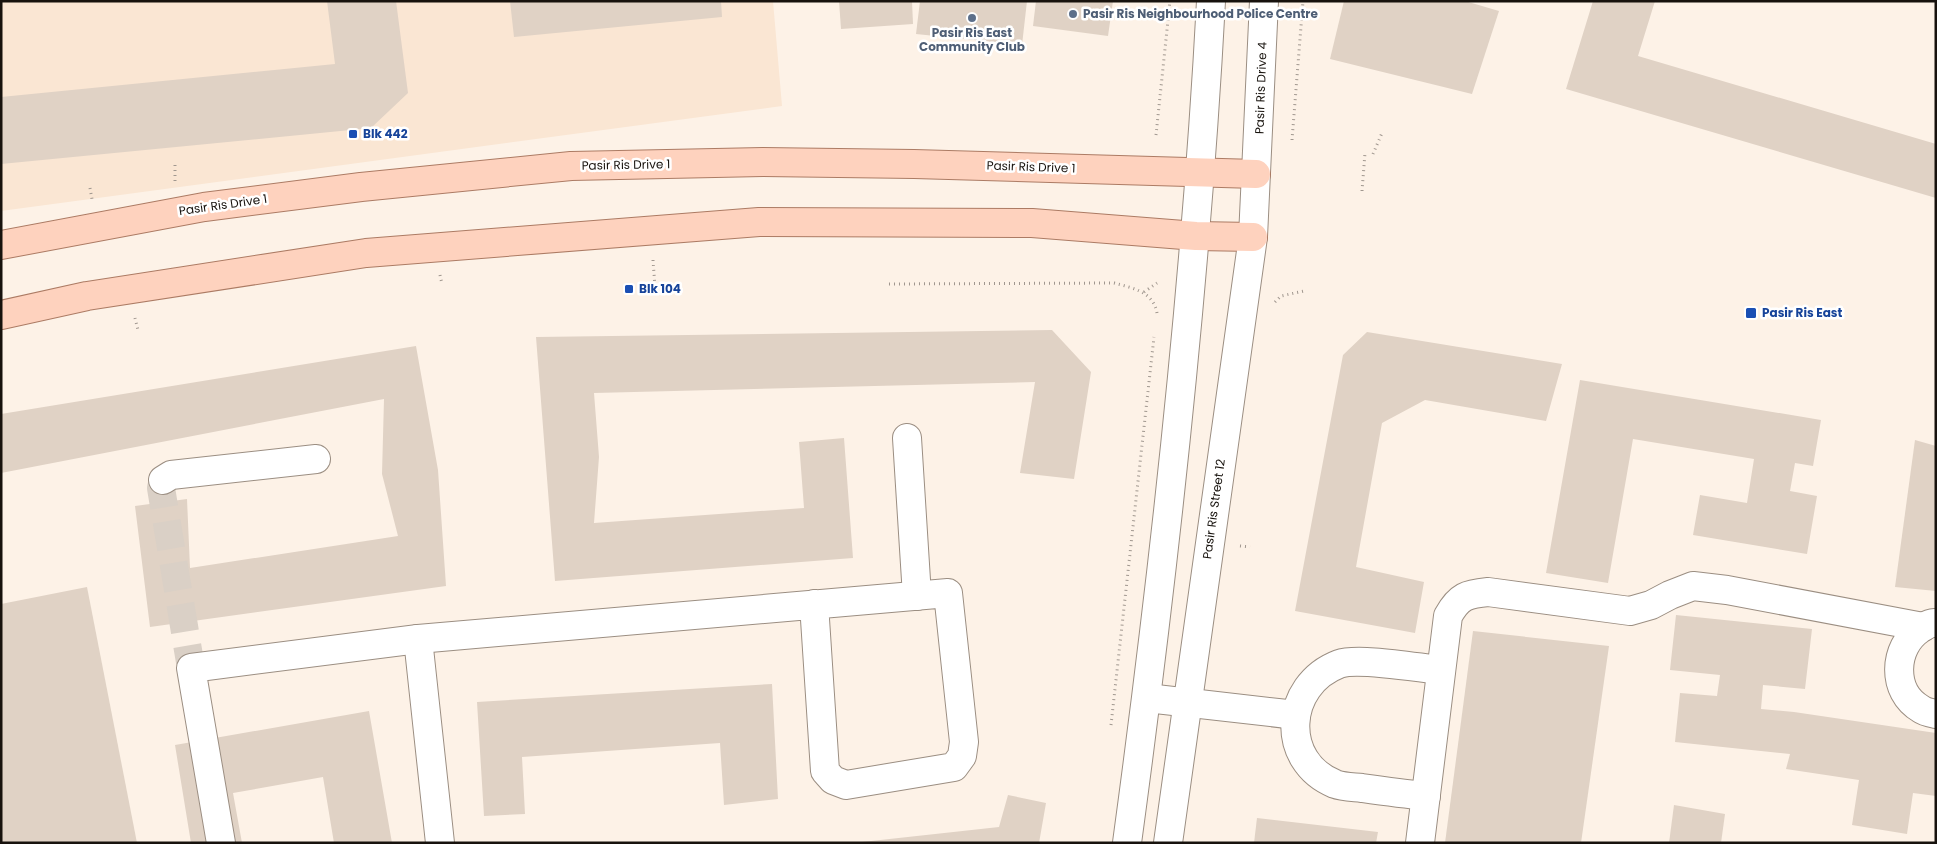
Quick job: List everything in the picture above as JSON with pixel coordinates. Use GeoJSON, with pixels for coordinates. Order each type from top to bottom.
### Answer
{"type":"FeatureCollection","features":[{"type":"Feature","properties":{"kind":"main road","name":"Pasir Ris Drive 1"},"geometry":{"type":"LineString","coordinates":[[1,245],[204,207],[361,187],[571,166],[782,162],[1002,166],[1256,174]]}},
{"type":"Feature","properties":{"kind":"main road"},"geometry":{"type":"LineString","coordinates":[[1,315],[96,295],[366,253],[759,222],[1032,223],[1196,236],[1253,237]]}},
{"type":"Feature","properties":{"kind":"street"},"geometry":{"type":"LineString","coordinates":[[1127,843],[1147,698],[1184,372],[1201,173],[1211,1]]}},
{"type":"Feature","properties":{"kind":"street","name":"Pasir Ris Drive 4"},"geometry":{"type":"LineString","coordinates":[[1256,174],[1264,1]]}},
{"type":"Feature","properties":{"kind":"street","name":"Pasir Ris Street 12"},"geometry":{"type":"LineString","coordinates":[[1168,843],[1253,237],[1256,174]]}},
{"type":"Feature","properties":{"kind":"street"},"geometry":{"type":"LineString","coordinates":[[907,438],[918,596]]}},
{"type":"Feature","properties":{"kind":"street"},"geometry":{"type":"LineString","coordinates":[[163,480],[171,475],[316,459]]}},
{"type":"Feature","properties":{"kind":"street"},"geometry":{"type":"LineString","coordinates":[[1420,843],[1448,616],[1455,604],[1469,594],[1488,592],[1630,611],[1651,605],[1693,586],[1727,590],[1929,625]]}},
{"type":"Feature","properties":{"kind":"street"},"geometry":{"type":"LineString","coordinates":[[221,843],[191,668],[418,639],[814,604],[948,593],[964,742],[962,756],[954,767],[846,785],[833,780],[826,770],[814,604]]}},
{"type":"Feature","properties":{"kind":"street"},"geometry":{"type":"LineString","coordinates":[[1929,625],[1912,634],[1901,653],[1898,674],[1906,694],[1920,709],[1936,714]]}},
{"type":"Feature","properties":{"kind":"street"},"geometry":{"type":"LineString","coordinates":[[418,639],[440,843]]}},
{"type":"Feature","properties":{"kind":"street"},"geometry":{"type":"LineString","coordinates":[[1426,796],[1336,785],[1316,774],[1302,757],[1295,736],[1296,715],[1303,694],[1320,675],[1340,664],[1354,661],[1442,670]]}},
{"type":"Feature","properties":{"kind":"street"},"geometry":{"type":"LineString","coordinates":[[1147,698],[1296,715]]}},
{"type":"Feature","properties":{"kind":"path"},"geometry":{"type":"LineString","coordinates":[[1156,135],[1170,1]]}},
{"type":"Feature","properties":{"kind":"path"},"geometry":{"type":"LineString","coordinates":[[1292,140],[1303,1]]}},
{"type":"Feature","properties":{"kind":"path"},"geometry":{"type":"LineString","coordinates":[[1373,154],[1382,133]]}},
{"type":"Feature","properties":{"kind":"path"},"geometry":{"type":"LineString","coordinates":[[1362,191],[1365,152]]}},
{"type":"Feature","properties":{"kind":"path"},"geometry":{"type":"LineString","coordinates":[[175,165],[175,178]]}},
{"type":"Feature","properties":{"kind":"path"},"geometry":{"type":"LineString","coordinates":[[90,188],[92,199]]}},
{"type":"Feature","properties":{"kind":"path"},"geometry":{"type":"LineString","coordinates":[[889,284],[1114,283],[1144,292],[1152,301],[1157,311],[1156,321]]}},
{"type":"Feature","properties":{"kind":"path"},"geometry":{"type":"LineString","coordinates":[[1144,292],[1157,283]]}},
{"type":"Feature","properties":{"kind":"path"},"geometry":{"type":"LineString","coordinates":[[1110,734],[1155,330]]}},
{"type":"Feature","properties":{"kind":"shaded area"},"geometry":{"type":"Polygon","coordinates":[[[1,1],[773,1],[782,106],[1,211],[1,1]]]}},
{"type":"Feature","properties":{"kind":"building"},"geometry":{"type":"Polygon","coordinates":[[[327,1],[396,1],[408,93],[371,128],[1,164],[1,97],[335,64],[327,1]]]}},
{"type":"Feature","properties":{"kind":"building"},"geometry":{"type":"Polygon","coordinates":[[[510,1],[721,1],[722,17],[514,37],[510,1]]]}},
{"type":"Feature","properties":{"kind":"building"},"geometry":{"type":"Polygon","coordinates":[[[839,1],[912,1],[913,24],[841,29],[839,1]]]}},
{"type":"Feature","properties":{"kind":"building","name":"Pasir Ris East Community Club"},"geometry":{"type":"Polygon","coordinates":[[[920,1],[1027,1],[1022,45],[916,34],[920,1]]]}},
{"type":"Feature","properties":{"kind":"building","name":"Pasir Ris Neighbourhood Police Centre"},"geometry":{"type":"Polygon","coordinates":[[[1036,1],[1113,1],[1108,36],[1033,26],[1036,1]]]}},
{"type":"Feature","properties":{"kind":"building"},"geometry":{"type":"Polygon","coordinates":[[[1344,1],[1465,1],[1499,11],[1472,94],[1330,59],[1344,1]]]}},
{"type":"Feature","properties":{"kind":"building"},"geometry":{"type":"Polygon","coordinates":[[[1593,1],[1655,1],[1638,56],[1936,144],[1936,198],[1566,89],[1593,1]]]}},
{"type":"Feature","properties":{"kind":"building"},"geometry":{"type":"Polygon","coordinates":[[[1052,330],[1091,372],[1074,479],[1020,473],[1035,382],[594,393],[599,457],[594,523],[804,508],[799,442],[844,438],[853,558],[555,581],[536,337],[1052,330]]]}},
{"type":"Feature","properties":{"kind":"building"},"geometry":{"type":"Polygon","coordinates":[[[1367,332],[1562,364],[1546,421],[1425,400],[1382,423],[1356,567],[1424,582],[1415,633],[1295,611],[1343,355],[1367,332]]]}},
{"type":"Feature","properties":{"kind":"building"},"geometry":{"type":"Polygon","coordinates":[[[416,346],[438,470],[446,586],[150,627],[135,506],[187,499],[190,568],[398,536],[382,474],[384,399],[1,473],[1,414],[416,346]]]}},
{"type":"Feature","properties":{"kind":"building"},"geometry":{"type":"Polygon","coordinates":[[[1580,380],[1821,420],[1813,466],[1795,463],[1790,491],[1817,496],[1807,554],[1693,535],[1700,495],[1747,503],[1754,459],[1633,439],[1608,583],[1546,573],[1580,380]]]}},
{"type":"Feature","properties":{"kind":"building"},"geometry":{"type":"Polygon","coordinates":[[[1915,440],[1936,446],[1936,591],[1895,587],[1915,440]]]}},
{"type":"Feature","properties":{"kind":"building"},"geometry":{"type":"Polygon","coordinates":[[[87,587],[137,843],[1,843],[1,604],[87,587]]]}},
{"type":"Feature","properties":{"kind":"building"},"geometry":{"type":"Polygon","coordinates":[[[1676,615],[1812,629],[1805,689],[1763,685],[1761,709],[1794,712],[1936,733],[1936,796],[1913,793],[1907,834],[1852,825],[1859,780],[1786,769],[1790,754],[1675,742],[1680,693],[1717,696],[1720,675],[1670,670],[1676,615]]]}},
{"type":"Feature","properties":{"kind":"building"},"geometry":{"type":"Polygon","coordinates":[[[1473,631],[1609,646],[1581,843],[1445,843],[1473,631]]]}},
{"type":"Feature","properties":{"kind":"building"},"geometry":{"type":"Polygon","coordinates":[[[772,684],[778,799],[724,805],[720,743],[522,757],[525,814],[484,816],[477,702],[772,684]]]}},
{"type":"Feature","properties":{"kind":"building"},"geometry":{"type":"Polygon","coordinates":[[[369,711],[392,843],[334,843],[323,777],[233,793],[242,843],[191,843],[175,745],[369,711]]]}},
{"type":"Feature","properties":{"kind":"building"},"geometry":{"type":"Polygon","coordinates":[[[1008,795],[1046,803],[1039,843],[853,843],[999,827],[1008,795]]]}},
{"type":"Feature","properties":{"kind":"building"},"geometry":{"type":"Polygon","coordinates":[[[1674,805],[1725,814],[1721,843],[1669,843],[1674,805]]]}},
{"type":"Feature","properties":{"kind":"building"},"geometry":{"type":"Polygon","coordinates":[[[1257,818],[1378,832],[1376,843],[1254,843],[1257,818]]]}},
{"type":"Feature","properties":{"kind":"tunnel"},"geometry":{"type":"LineString","coordinates":[[163,480],[161,488],[191,668]]}},
{"type":"Feature","properties":{"kind":"place","name":"Pasir Ris Neighbourhood Police Centre"},"geometry":{"type":"Point","coordinates":[1073,14]}},
{"type":"Feature","properties":{"kind":"place","name":"Pasir Ris East Community Club"},"geometry":{"type":"Point","coordinates":[972,18]}},
{"type":"Feature","properties":{"kind":"place","name":"Blk 442"},"geometry":{"type":"Point","coordinates":[353,134]}},
{"type":"Feature","properties":{"kind":"place","name":"Blk 104"},"geometry":{"type":"Point","coordinates":[629,289]}},
{"type":"Feature","properties":{"kind":"place","name":"Pasir Ris East"},"geometry":{"type":"Point","coordinates":[1751,313]}}]}
